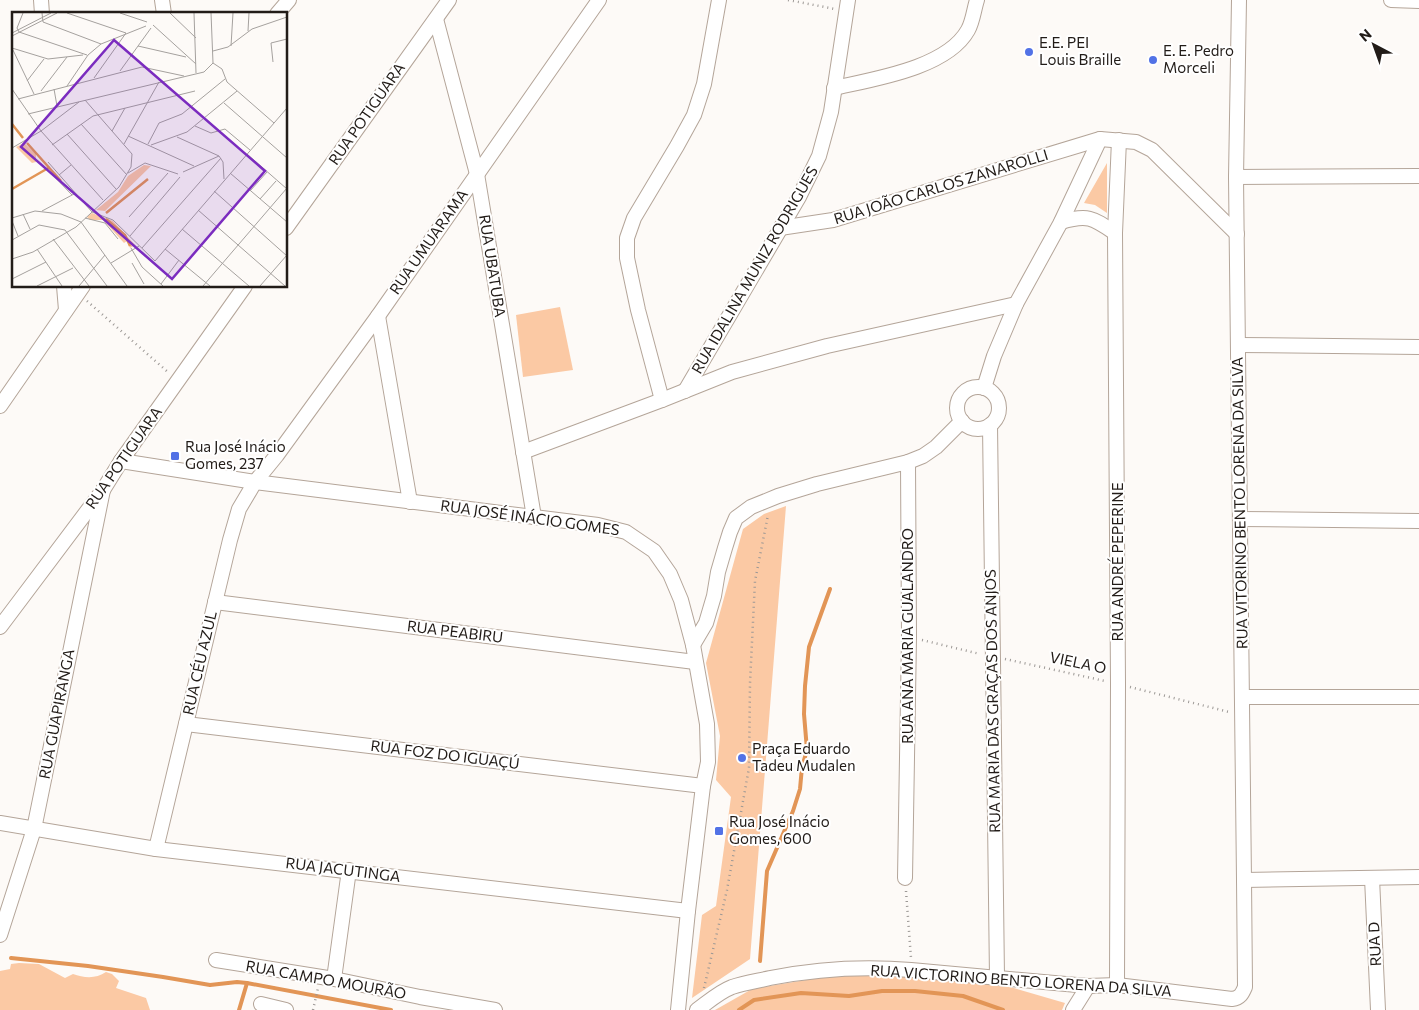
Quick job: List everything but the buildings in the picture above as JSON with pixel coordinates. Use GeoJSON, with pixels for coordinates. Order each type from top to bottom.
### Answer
{"type":"FeatureCollection","features":[{"type":"Feature","properties":{"kind":"street"},"geometry":{"type":"LineString","coordinates":[[279,12],[289,0]]}},
{"type":"Feature","properties":{"kind":"street","name":"RUA POTIGUARA"},"geometry":{"type":"LineString","coordinates":[[288,225],[449,0]]}},
{"type":"Feature","properties":{"kind":"street","name":"RUA UMUARAMA"},"geometry":{"type":"LineString","coordinates":[[255,482],[277,455],[378,316],[599,0]]}},
{"type":"Feature","properties":{"kind":"street"},"geometry":{"type":"LineString","coordinates":[[662,400],[636,302],[627,258],[627,238],[634,218],[694,115],[704,84],[719,0]]}},
{"type":"Feature","properties":{"kind":"street"},"geometry":{"type":"LineString","coordinates":[[834,88],[894,74],[926,64],[952,49],[968,30],[977,0]]}},
{"type":"Feature","properties":{"kind":"street","name":"RUA VITORINO BENTO LORENA DA SILVA"},"geometry":{"type":"LineString","coordinates":[[1232,999],[1238,998],[1242,994],[1244,987],[1236,176],[1239,0]]}},
{"type":"Feature","properties":{"kind":"street"},"geometry":{"type":"LineString","coordinates":[[1392,0],[1419,1]]}},
{"type":"Feature","properties":{"kind":"street","name":"RUA IDALINA MUNIZ RODRIGUES"},"geometry":{"type":"LineString","coordinates":[[685,391],[798,197],[819,156],[831,112],[847,6]]}},
{"type":"Feature","properties":{"kind":"street","name":"RUA UBATUBA"},"geometry":{"type":"LineString","coordinates":[[436,18],[477,174],[534,517]]}},
{"type":"Feature","properties":{"kind":"street"},"geometry":{"type":"LineString","coordinates":[[984,388],[994,356],[1016,304],[1061,222],[1100,139]]}},
{"type":"Feature","properties":{"kind":"street","name":"RUA JOÃO CARLOS ZANAROLLI"},"geometry":{"type":"LineString","coordinates":[[780,228],[833,220],[1100,139],[1136,142],[1152,150],[1237,234]]}},
{"type":"Feature","properties":{"kind":"street","name":"RUA ANDRÉ PEPERINE"},"geometry":{"type":"LineString","coordinates":[[1117,985],[1118,684],[1115,233],[1119,140]]}},
{"type":"Feature","properties":{"kind":"street"},"geometry":{"type":"LineString","coordinates":[[1236,176],[1419,176]]}},
{"type":"Feature","properties":{"kind":"street"},"geometry":{"type":"LineString","coordinates":[[1061,222],[1083,217],[1096,220],[1115,233]]}},
{"type":"Feature","properties":{"kind":"street"},"geometry":{"type":"LineString","coordinates":[[64,288],[66,310]]}},
{"type":"Feature","properties":{"kind":"street","name":"RUA POTIGUARA"},"geometry":{"type":"LineString","coordinates":[[2,621],[103,490],[121,461],[244,288]]}},
{"type":"Feature","properties":{"kind":"street"},"geometry":{"type":"LineString","coordinates":[[0,406],[80,290]]}},
{"type":"Feature","properties":{"kind":"street"},"geometry":{"type":"LineString","coordinates":[[523,452],[732,372],[827,346],[1016,304]]}},
{"type":"Feature","properties":{"kind":"street"},"geometry":{"type":"LineString","coordinates":[[378,316],[410,502]]}},
{"type":"Feature","properties":{"kind":"street"},"geometry":{"type":"LineString","coordinates":[[1239,345],[1419,347]]}},
{"type":"Feature","properties":{"kind":"street"},"geometry":{"type":"LineString","coordinates":[[984,388],[995,396],[999,408],[998,415],[995,421],[985,428],[972,428],[962,422],[959,416],[958,410],[961,397],[971,389],[984,388]]}},
{"type":"Feature","properties":{"kind":"street"},"geometry":{"type":"LineString","coordinates":[[693,645],[706,623],[714,596],[718,572],[736,518],[751,507],[817,484],[908,462],[923,456],[936,447],[962,422]]}},
{"type":"Feature","properties":{"kind":"street","name":"RUA MARIA DAS GRAÇAS DOS ANJOS"},"geometry":{"type":"LineString","coordinates":[[990,425],[997,977]]}},
{"type":"Feature","properties":{"kind":"street","name":"RUA JOSÉ INÁCIO GOMES"},"geometry":{"type":"LineString","coordinates":[[121,461],[255,482],[598,525],[626,532],[654,551],[670,574],[681,600],[693,645],[706,724],[708,762],[703,786],[678,1010]]}},
{"type":"Feature","properties":{"kind":"street","name":"RUA ANA MARIA GUALANDRO"},"geometry":{"type":"LineString","coordinates":[[905,878],[909,637],[908,462]]}},
{"type":"Feature","properties":{"kind":"street","name":"RUA CÉU AZUL"},"geometry":{"type":"LineString","coordinates":[[156,849],[230,540],[239,509],[255,482]]}},
{"type":"Feature","properties":{"kind":"street","name":"RUA GUAPIRANGA"},"geometry":{"type":"LineString","coordinates":[[0,935],[34,829],[103,490]]}},
{"type":"Feature","properties":{"kind":"street"},"geometry":{"type":"LineString","coordinates":[[1240,519],[1419,521]]}},
{"type":"Feature","properties":{"kind":"street","name":"RUA PEABIRU"},"geometry":{"type":"LineString","coordinates":[[214,602],[695,662]]}},
{"type":"Feature","properties":{"kind":"street"},"geometry":{"type":"LineString","coordinates":[[1242,697],[1419,697]]}},
{"type":"Feature","properties":{"kind":"street","name":"RUA FOZ DO IGUAÇÚ"},"geometry":{"type":"LineString","coordinates":[[186,724],[703,786]]}},
{"type":"Feature","properties":{"kind":"street","name":"RUA JACUTINGA"},"geometry":{"type":"LineString","coordinates":[[0,823],[156,849],[688,911]]}},
{"type":"Feature","properties":{"kind":"street"},"geometry":{"type":"LineString","coordinates":[[334,979],[349,870]]}},
{"type":"Feature","properties":{"kind":"street"},"geometry":{"type":"LineString","coordinates":[[1244,880],[1419,877]]}},
{"type":"Feature","properties":{"kind":"street","name":"RUA D"},"geometry":{"type":"LineString","coordinates":[[1372,878],[1378,1010]]}},
{"type":"Feature","properties":{"kind":"street","name":"RUA CAMPO MOURÃO"},"geometry":{"type":"LineString","coordinates":[[216,960],[334,979],[495,1010]]}},
{"type":"Feature","properties":{"kind":"street","name":"RUA VICTORINO BENTO LORENA DA SILVA"},"geometry":{"type":"LineString","coordinates":[[699,1009],[713,998],[731,988],[748,982],[797,973],[894,968],[1088,986],[1117,985],[1232,999]]}},
{"type":"Feature","properties":{"kind":"street"},"geometry":{"type":"LineString","coordinates":[[1073,1010],[1088,986]]}},
{"type":"Feature","properties":{"kind":"street"},"geometry":{"type":"LineString","coordinates":[[261,1004],[286,1010]]}},
{"type":"Feature","properties":{"kind":"path"},"geometry":{"type":"LineString","coordinates":[[788,0],[847,6]]}},
{"type":"Feature","properties":{"kind":"path"},"geometry":{"type":"LineString","coordinates":[[80,290],[178,380]]}},
{"type":"Feature","properties":{"kind":"path"},"geometry":{"type":"LineString","coordinates":[[699,1009],[727,890],[749,768],[750,683],[755,581],[772,499]]}},
{"type":"Feature","properties":{"kind":"path","name":"VIELA O"},"geometry":{"type":"LineString","coordinates":[[909,637],[1118,684],[1241,715]]}},
{"type":"Feature","properties":{"kind":"path"},"geometry":{"type":"LineString","coordinates":[[905,878],[912,970]]}},
{"type":"Feature","properties":{"kind":"path"},"geometry":{"type":"LineString","coordinates":[[313,1010],[318,988]]}},
{"type":"Feature","properties":{"kind":"shaded area"},"geometry":{"type":"Polygon","coordinates":[[[1107,163],[1107,213],[1095,205],[1084,203],[1107,163]]]}},
{"type":"Feature","properties":{"kind":"shaded area"},"geometry":{"type":"Polygon","coordinates":[[[560,307],[573,370],[523,377],[516,315],[560,307]]]}},
{"type":"Feature","properties":{"kind":"shaded area","name":"Praça Eduardo Tadeu Mudalen"},"geometry":{"type":"Polygon","coordinates":[[[786,506],[750,959],[692,998],[702,915],[716,906],[731,797],[716,780],[720,736],[706,663],[743,529],[764,514],[786,506]]]}},
{"type":"Feature","properties":{"kind":"shaded area"},"geometry":{"type":"Polygon","coordinates":[[[11,964],[39,964],[65,978],[73,974],[90,977],[106,972],[112,974],[119,981],[116,988],[146,998],[150,1010],[0,1010],[0,971],[10,969],[11,964]]]}},
{"type":"Feature","properties":{"kind":"shaded area"},"geometry":{"type":"Polygon","coordinates":[[[836,975],[923,976],[1007,986],[1065,1003],[1062,1010],[715,1010],[752,989],[836,975]]]}},
{"type":"Feature","properties":{"kind":"waterway"},"geometry":{"type":"LineString","coordinates":[[760,961],[767,871],[793,811],[800,789],[802,767],[807,750],[804,714],[809,647],[830,589]]}},
{"type":"Feature","properties":{"kind":"waterway"},"geometry":{"type":"LineString","coordinates":[[11,958],[88,966],[210,985],[237,982],[247,983],[391,1010]]}},
{"type":"Feature","properties":{"kind":"waterway"},"geometry":{"type":"LineString","coordinates":[[239,1010],[247,983]]}},
{"type":"Feature","properties":{"kind":"waterway"},"geometry":{"type":"LineString","coordinates":[[739,1010],[754,1000],[801,993],[849,996],[882,991],[915,991],[963,996],[1003,1010]]}},
{"type":"Feature","properties":{"kind":"place","name":"E.E. PEI Louis Braille"},"geometry":{"type":"Point","coordinates":[1029,52]}},
{"type":"Feature","properties":{"kind":"place","name":"E. E. Pedro Morceli"},"geometry":{"type":"Point","coordinates":[1153,60]}},
{"type":"Feature","properties":{"kind":"place","name":"Rua José Inácio Gomes, 237"},"geometry":{"type":"Point","coordinates":[175,456]}},
{"type":"Feature","properties":{"kind":"place","name":"Praça Eduardo Tadeu Mudalen"},"geometry":{"type":"Point","coordinates":[742,758]}},
{"type":"Feature","properties":{"kind":"place","name":"Rua José Inácio Gomes, 600"},"geometry":{"type":"Point","coordinates":[719,831]}}]}
